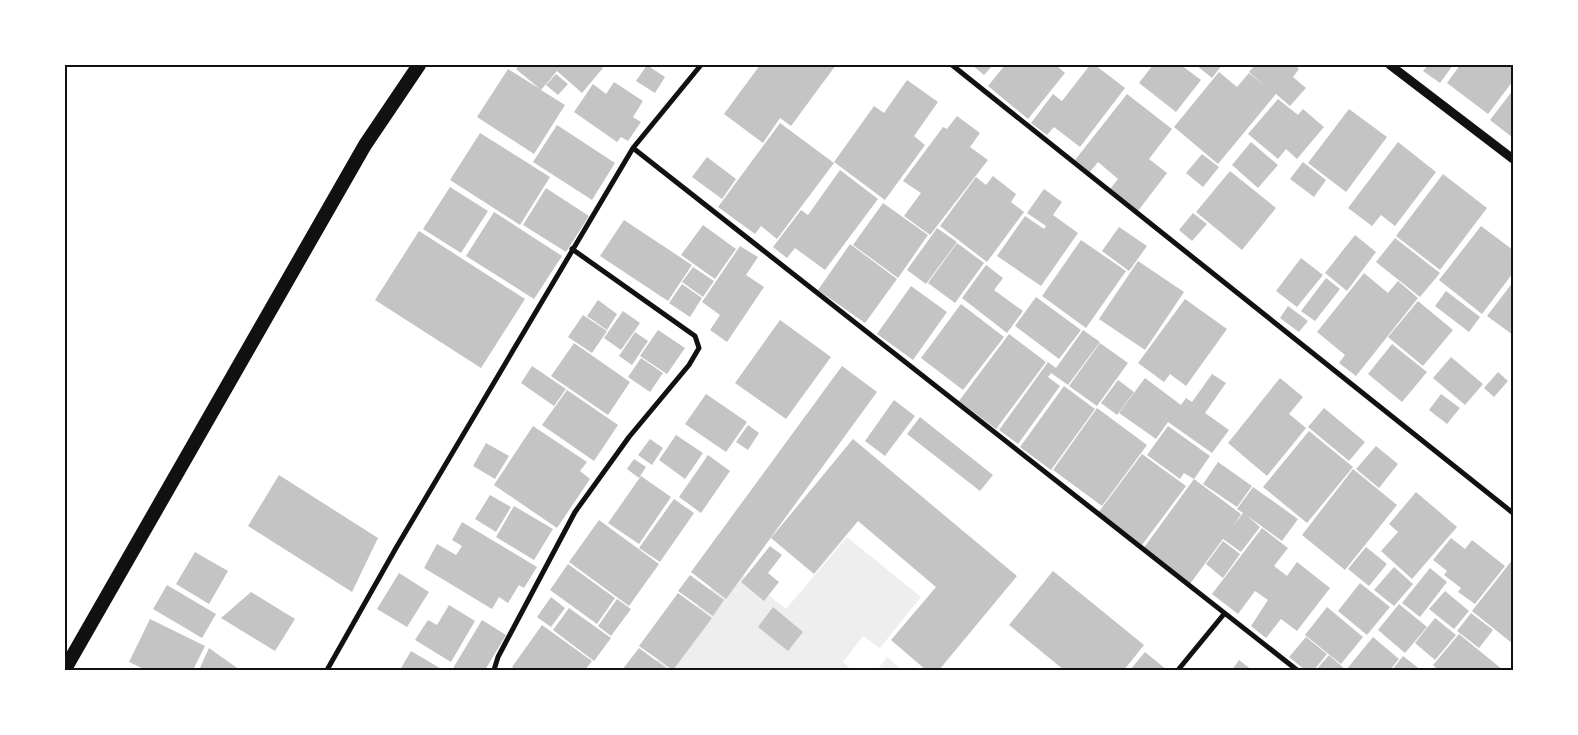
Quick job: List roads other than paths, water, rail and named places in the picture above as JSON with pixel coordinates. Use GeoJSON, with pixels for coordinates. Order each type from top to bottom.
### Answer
{"type":"FeatureCollection","features":[{"type":"Feature","properties":{"kind":"highway"},"geometry":{"type":"LineString","coordinates":[[65,669],[360,153],[419,65]]}},
{"type":"Feature","properties":{"kind":"street"},"geometry":{"type":"LineString","coordinates":[[327,670],[572,249],[633,148],[701,65]]}},
{"type":"Feature","properties":{"kind":"street"},"geometry":{"type":"LineString","coordinates":[[952,65],[1513,513]]}},
{"type":"Feature","properties":{"kind":"street"},"geometry":{"type":"LineString","coordinates":[[1390,65],[1513,159]]}},
{"type":"Feature","properties":{"kind":"street"},"geometry":{"type":"LineString","coordinates":[[633,148],[1297,670]]}},
{"type":"Feature","properties":{"kind":"street"},"geometry":{"type":"LineString","coordinates":[[494,670],[498,657],[575,512],[629,437],[689,364],[699,348],[695,336],[572,249]]}},
{"type":"Feature","properties":{"kind":"street"},"geometry":{"type":"LineString","coordinates":[[1178,670],[1224,614]]}}]}
